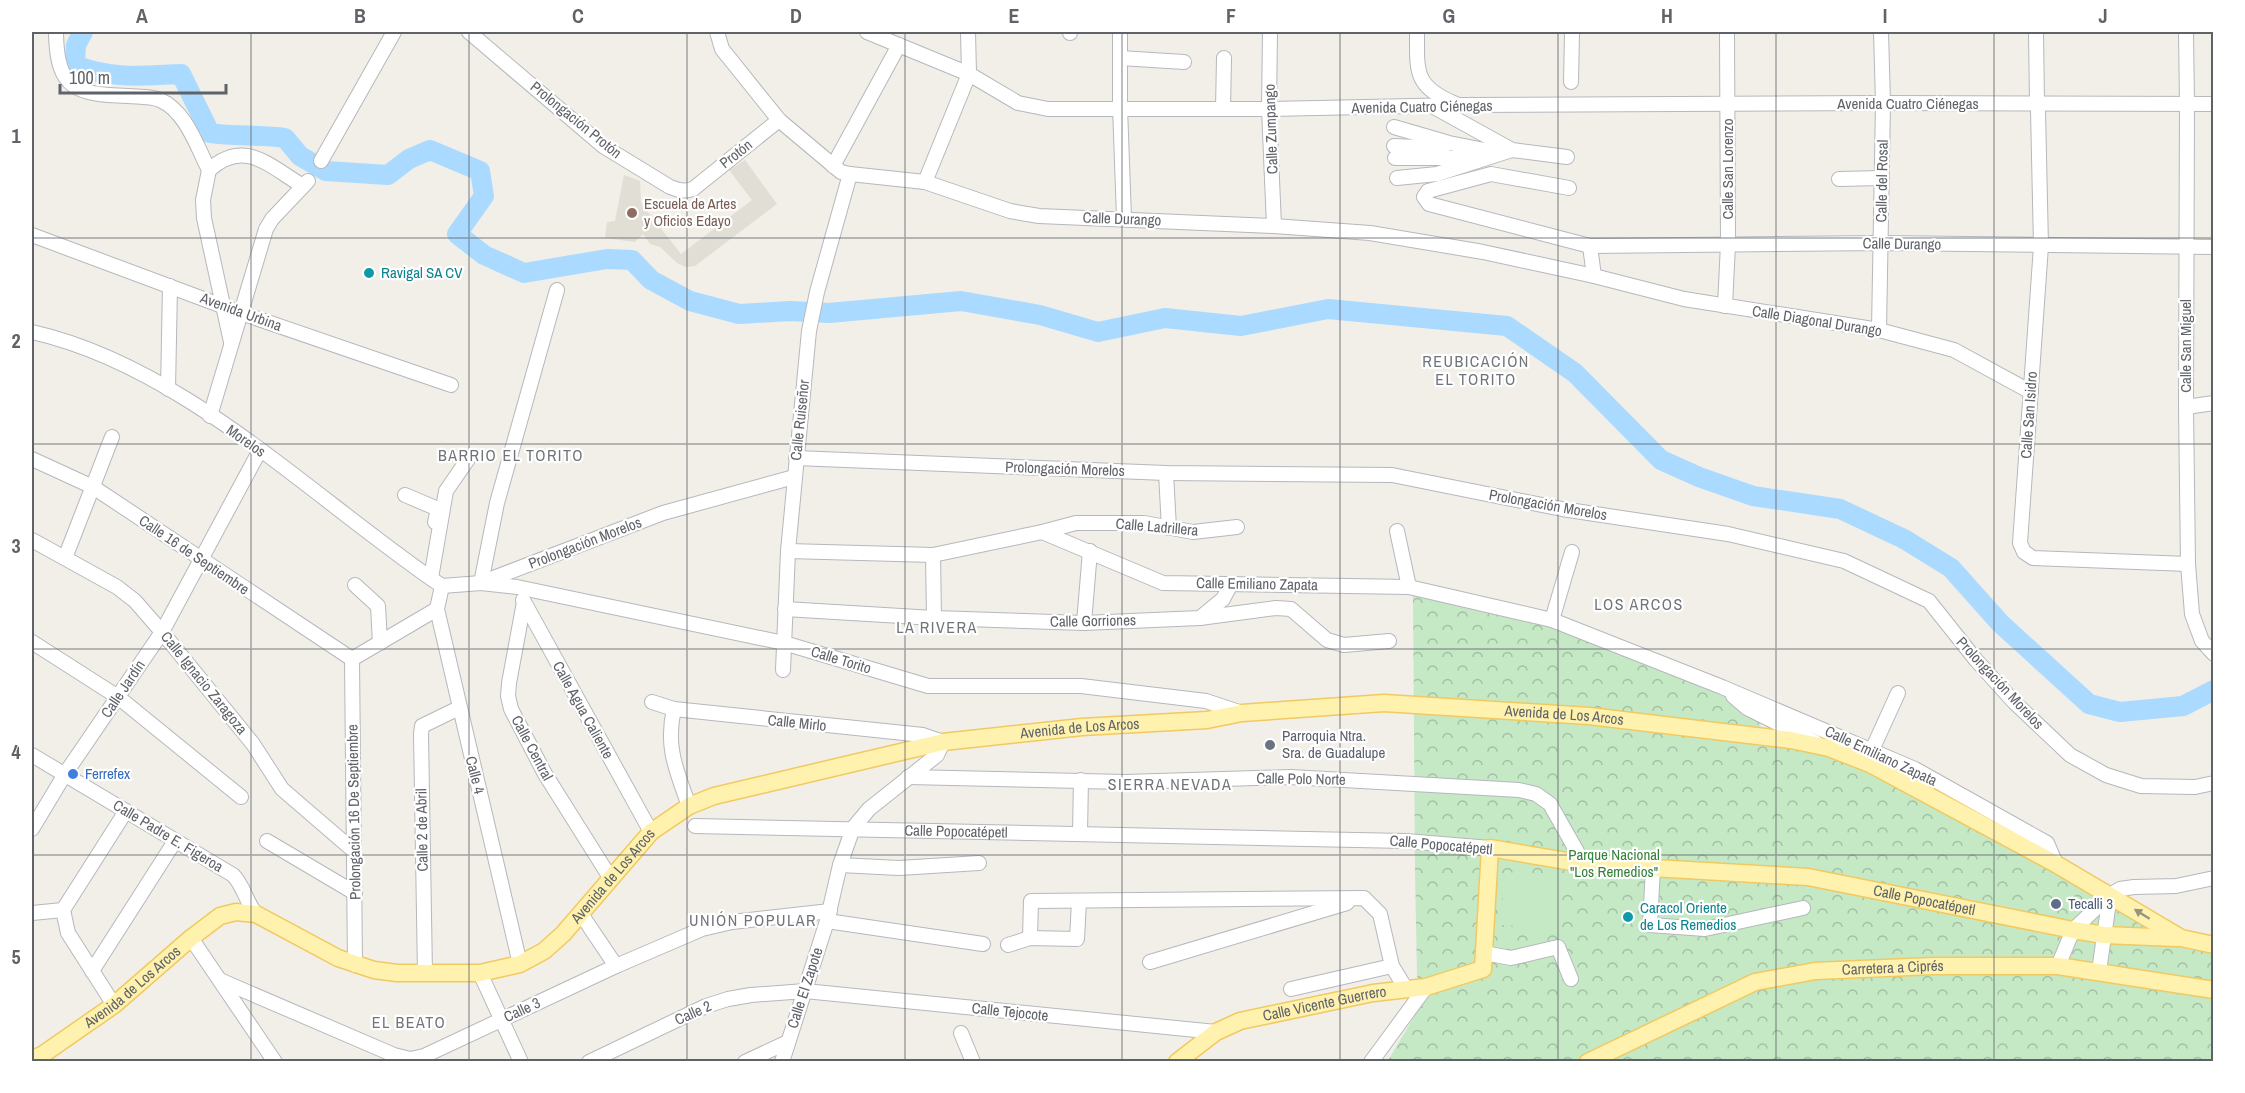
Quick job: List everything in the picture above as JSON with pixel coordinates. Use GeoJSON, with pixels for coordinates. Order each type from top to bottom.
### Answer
{"type":"FeatureCollection","features":[{"type":"Feature","properties":{"kind":"main road","name":"Avenida de Los Arcos"},"geometry":{"type":"LineString","coordinates":[[38,1059],[114,1005],[220,916],[236,912],[256,914],[355,965],[397,973],[480,973],[520,964],[544,951],[581,914],[651,832],[689,807],[723,793],[943,742],[1082,727],[1207,720],[1242,713],[1384,703],[1589,716],[1791,740],[1829,748],[1870,764],[2056,864],[2181,938],[2214,945]]}},
{"type":"Feature","properties":{"kind":"main road","name":"Calle Popocatépetl"},"geometry":{"type":"LineString","coordinates":[[1490,848],[1584,864],[1808,877],[2073,930],[2104,935],[2181,938]]}},
{"type":"Feature","properties":{"kind":"main road"},"geometry":{"type":"LineString","coordinates":[[1484,961],[1490,848]]}},
{"type":"Feature","properties":{"kind":"main road","name":"Calle Vicente Guerrero"},"geometry":{"type":"LineString","coordinates":[[1177,1062],[1216,1032],[1240,1020],[1373,993],[1426,987],[1484,961]]}},
{"type":"Feature","properties":{"kind":"main road","name":"Carretera a Ciprés"},"geometry":{"type":"LineString","coordinates":[[1588,1062],[1755,982],[1815,971],[1934,966],[2058,966],[2214,990]]}},
{"type":"Feature","properties":{"kind":"street"},"geometry":{"type":"LineString","coordinates":[[52,32],[58,66],[64,78],[75,88],[88,93],[160,100],[174,110],[182,120],[209,170]]}},
{"type":"Feature","properties":{"kind":"street"},"geometry":{"type":"LineString","coordinates":[[321,162],[394,32]]}},
{"type":"Feature","properties":{"kind":"street","name":"Prolongación Protón"},"geometry":{"type":"LineString","coordinates":[[469,32],[603,146],[670,188],[686,191],[693,189]]}},
{"type":"Feature","properties":{"kind":"street","name":"Calle Durango"},"geometry":{"type":"LineString","coordinates":[[717,32],[722,49],[779,120],[833,166],[850,174],[926,182],[1010,211],[1039,216],[1124,218],[1370,233],[1483,252],[1594,276]]}},
{"type":"Feature","properties":{"kind":"street","name":"Avenida Cuatro Ciénegas"},"geometry":{"type":"LineString","coordinates":[[867,32],[969,74],[1018,103],[1048,109],[1883,103],[1994,104],[2037,107],[2073,104],[2214,104]]}},
{"type":"Feature","properties":{"kind":"street"},"geometry":{"type":"LineString","coordinates":[[926,182],[969,74],[968,32]]}},
{"type":"Feature","properties":{"kind":"street"},"geometry":{"type":"LineString","coordinates":[[1120,32],[1124,218]]}},
{"type":"Feature","properties":{"kind":"street","name":"Calle Zumpango"},"geometry":{"type":"LineString","coordinates":[[1270,32],[1269,109],[1274,226]]}},
{"type":"Feature","properties":{"kind":"street"},"geometry":{"type":"LineString","coordinates":[[1417,32],[1417,66],[1424,84],[1438,96],[1461,105]]}},
{"type":"Feature","properties":{"kind":"street"},"geometry":{"type":"LineString","coordinates":[[1571,82],[1572,32]]}},
{"type":"Feature","properties":{"kind":"street","name":"Calle San Lorenzo"},"geometry":{"type":"LineString","coordinates":[[1725,306],[1728,244],[1727,32]]}},
{"type":"Feature","properties":{"kind":"street","name":"Calle del Rosal"},"geometry":{"type":"LineString","coordinates":[[1879,330],[1883,103],[1881,32]]}},
{"type":"Feature","properties":{"kind":"street","name":"Calle San Isidro"},"geometry":{"type":"LineString","coordinates":[[2036,32],[2041,246],[2020,543],[2024,552],[2033,558],[2188,564]]}},
{"type":"Feature","properties":{"kind":"street","name":"Calle San Miguel"},"geometry":{"type":"LineString","coordinates":[[2186,32],[2188,564],[2192,614],[2202,641],[2214,654]]}},
{"type":"Feature","properties":{"kind":"street"},"geometry":{"type":"LineString","coordinates":[[833,166],[899,45]]}},
{"type":"Feature","properties":{"kind":"street"},"geometry":{"type":"LineString","coordinates":[[1120,58],[1184,62]]}},
{"type":"Feature","properties":{"kind":"street"},"geometry":{"type":"LineString","coordinates":[[1223,109],[1224,58]]}},
{"type":"Feature","properties":{"kind":"street"},"geometry":{"type":"LineString","coordinates":[[1433,106],[1506,152]]}},
{"type":"Feature","properties":{"kind":"street","name":"Protón"},"geometry":{"type":"LineString","coordinates":[[693,189],[779,120]]}},
{"type":"Feature","properties":{"kind":"street"},"geometry":{"type":"LineString","coordinates":[[1394,127],[1449,143],[1506,152],[1567,157]]}},
{"type":"Feature","properties":{"kind":"street"},"geometry":{"type":"LineString","coordinates":[[1449,143],[1440,148],[1394,152],[1486,158]]}},
{"type":"Feature","properties":{"kind":"street"},"geometry":{"type":"LineString","coordinates":[[1397,178],[1437,174],[1506,152]]}},
{"type":"Feature","properties":{"kind":"street"},"geometry":{"type":"LineString","coordinates":[[210,416],[266,229],[272,219],[306,183],[244,154],[230,156],[209,170],[203,200],[204,218],[221,305],[231,342]]}},
{"type":"Feature","properties":{"kind":"street","name":"Calle Ruiseñor"},"geometry":{"type":"LineString","coordinates":[[783,670],[788,551],[809,332],[850,174]]}},
{"type":"Feature","properties":{"kind":"street","name":"Calle Durango"},"geometry":{"type":"LineString","coordinates":[[1569,188],[1491,174],[1428,191],[1424,197],[1429,204],[1590,246],[1881,243],[2214,247]]}},
{"type":"Feature","properties":{"kind":"street"},"geometry":{"type":"LineString","coordinates":[[1839,179],[1882,178]]}},
{"type":"Feature","properties":{"kind":"street","name":"Avenida Urbina"},"geometry":{"type":"LineString","coordinates":[[32,235],[241,313],[451,385]]}},
{"type":"Feature","properties":{"kind":"street"},"geometry":{"type":"LineString","coordinates":[[1590,246],[1594,276]]}},
{"type":"Feature","properties":{"kind":"street","name":"Calle Diagonal Durango"},"geometry":{"type":"LineString","coordinates":[[1594,276],[1684,299],[1879,330],[1954,350],[2031,392]]}},
{"type":"Feature","properties":{"kind":"street"},"geometry":{"type":"LineString","coordinates":[[168,389],[170,286]]}},
{"type":"Feature","properties":{"kind":"street"},"geometry":{"type":"LineString","coordinates":[[481,583],[497,503],[557,290]]}},
{"type":"Feature","properties":{"kind":"street","name":"Morelos"},"geometry":{"type":"LineString","coordinates":[[32,332],[76,344],[110,358],[168,389],[260,450],[432,579]]}},
{"type":"Feature","properties":{"kind":"street"},"geometry":{"type":"LineString","coordinates":[[2186,407],[2214,402]]}},
{"type":"Feature","properties":{"kind":"street"},"geometry":{"type":"LineString","coordinates":[[64,558],[112,436]]}},
{"type":"Feature","properties":{"kind":"street","name":"Calle Jardín"},"geometry":{"type":"LineString","coordinates":[[32,829],[65,774],[162,632],[260,450]]}},
{"type":"Feature","properties":{"kind":"street","name":"Prolongación Morelos"},"geometry":{"type":"LineString","coordinates":[[796,458],[1166,474],[1392,475],[1562,509],[1728,534],[1844,561],[1929,601],[1976,660],[2014,702],[2070,755],[2106,775],[2141,786],[2195,787],[2214,783]]}},
{"type":"Feature","properties":{"kind":"street","name":"Calle 16 de Septiembre"},"geometry":{"type":"LineString","coordinates":[[32,459],[93,487],[352,659]]}},
{"type":"Feature","properties":{"kind":"street"},"geometry":{"type":"LineString","coordinates":[[432,579],[446,491],[468,459]]}},
{"type":"Feature","properties":{"kind":"street"},"geometry":{"type":"LineString","coordinates":[[1166,474],[1169,528]]}},
{"type":"Feature","properties":{"kind":"street","name":"Prolongación Morelos"},"geometry":{"type":"LineString","coordinates":[[481,583],[663,513],[794,477]]}},
{"type":"Feature","properties":{"kind":"street"},"geometry":{"type":"LineString","coordinates":[[405,495],[438,509],[432,579]]}},
{"type":"Feature","properties":{"kind":"street","name":"Calle Ladrillera"},"geometry":{"type":"LineString","coordinates":[[1042,532],[1076,523],[1144,523],[1193,532],[1237,527]]}},
{"type":"Feature","properties":{"kind":"street"},"geometry":{"type":"LineString","coordinates":[[1397,531],[1409,587]]}},
{"type":"Feature","properties":{"kind":"street"},"geometry":{"type":"LineString","coordinates":[[788,551],[933,555],[1042,532]]}},
{"type":"Feature","properties":{"kind":"street","name":"Calle Emiliano Zapata"},"geometry":{"type":"LineString","coordinates":[[1042,532],[1163,583],[1409,587],[1552,620],[1722,687],[1915,769],[2047,843],[2056,864]]}},
{"type":"Feature","properties":{"kind":"street","name":"Calle Ignacio Zaragoza"},"geometry":{"type":"LineString","coordinates":[[32,540],[117,587],[135,601],[253,744],[282,789],[354,851]]}},
{"type":"Feature","properties":{"kind":"street"},"geometry":{"type":"LineString","coordinates":[[1084,623],[1090,551]]}},
{"type":"Feature","properties":{"kind":"street"},"geometry":{"type":"LineString","coordinates":[[1552,620],[1572,552]]}},
{"type":"Feature","properties":{"kind":"street"},"geometry":{"type":"LineString","coordinates":[[933,555],[934,618]]}},
{"type":"Feature","properties":{"kind":"street","name":"Calle Torito"},"geometry":{"type":"LineString","coordinates":[[432,579],[517,587],[784,643],[928,686],[1081,686],[1206,701],[1242,713]]}},
{"type":"Feature","properties":{"kind":"street","name":"Calle 4"},"geometry":{"type":"LineString","coordinates":[[432,579],[459,708],[520,964]]}},
{"type":"Feature","properties":{"kind":"street"},"geometry":{"type":"LineString","coordinates":[[1200,618],[1222,599],[1232,584]]}},
{"type":"Feature","properties":{"kind":"street"},"geometry":{"type":"LineString","coordinates":[[355,585],[378,606],[380,643]]}},
{"type":"Feature","properties":{"kind":"street","name":"Calle Agua Caliente"},"geometry":{"type":"LineString","coordinates":[[517,587],[651,832]]}},
{"type":"Feature","properties":{"kind":"street","name":"Calle Central"},"geometry":{"type":"LineString","coordinates":[[524,602],[509,682],[508,696],[511,709],[545,774],[611,879]]}},
{"type":"Feature","properties":{"kind":"street","name":"Calle Gorriones"},"geometry":{"type":"LineString","coordinates":[[785,609],[934,618],[1084,623],[1200,618],[1276,608],[1291,609],[1328,640],[1344,645],[1389,641]]}},
{"type":"Feature","properties":{"kind":"street"},"geometry":{"type":"LineString","coordinates":[[352,659],[437,609]]}},
{"type":"Feature","properties":{"kind":"street"},"geometry":{"type":"LineString","coordinates":[[32,642],[118,696],[241,797]]}},
{"type":"Feature","properties":{"kind":"street","name":"Prolongación 16 De Septiembre"},"geometry":{"type":"LineString","coordinates":[[352,659],[355,965]]}},
{"type":"Feature","properties":{"kind":"street","name":"Calle Emiliano Zapata"},"geometry":{"type":"LineString","coordinates":[[1722,687],[1747,708],[1829,748]]}},
{"type":"Feature","properties":{"kind":"street"},"geometry":{"type":"LineString","coordinates":[[1872,750],[1898,693]]}},
{"type":"Feature","properties":{"kind":"street","name":"Calle Mirlo"},"geometry":{"type":"LineString","coordinates":[[652,702],[674,710],[923,735],[943,742]]}},
{"type":"Feature","properties":{"kind":"street","name":"Calle 2 de Abril"},"geometry":{"type":"LineString","coordinates":[[425,974],[422,726],[459,708]]}},
{"type":"Feature","properties":{"kind":"street"},"geometry":{"type":"LineString","coordinates":[[674,710],[669,742],[672,758],[689,807]]}},
{"type":"Feature","properties":{"kind":"street","name":"Calle El Zapote"},"geometry":{"type":"LineString","coordinates":[[782,1062],[853,828],[869,809],[937,755],[943,742]]}},
{"type":"Feature","properties":{"kind":"street","name":"Calle Padre E. Figeroa"},"geometry":{"type":"LineString","coordinates":[[32,755],[233,874],[240,882],[245,897],[256,914]]}},
{"type":"Feature","properties":{"kind":"street","name":"Calle Polo Norte"},"geometry":{"type":"LineString","coordinates":[[908,777],[1125,782],[1291,777],[1519,790],[1536,794],[1550,804],[1584,864]]}},
{"type":"Feature","properties":{"kind":"street"},"geometry":{"type":"LineString","coordinates":[[1080,832],[1082,780]]}},
{"type":"Feature","properties":{"kind":"street"},"geometry":{"type":"LineString","coordinates":[[114,1005],[68,933],[63,910],[126,810]]}},
{"type":"Feature","properties":{"kind":"street","name":"Calle Popocatépetl"},"geometry":{"type":"LineString","coordinates":[[695,826],[1080,832],[1406,841],[1490,848]]}},
{"type":"Feature","properties":{"kind":"street"},"geometry":{"type":"LineString","coordinates":[[92,971],[175,841]]}},
{"type":"Feature","properties":{"kind":"street"},"geometry":{"type":"LineString","coordinates":[[267,841],[355,893]]}},
{"type":"Feature","properties":{"kind":"street"},"geometry":{"type":"LineString","coordinates":[[840,865],[899,868],[979,864]]}},
{"type":"Feature","properties":{"kind":"street"},"geometry":{"type":"LineString","coordinates":[[1653,868],[1650,925],[1705,929],[1803,908]]}},
{"type":"Feature","properties":{"kind":"street"},"geometry":{"type":"LineString","coordinates":[[2058,966],[2073,930],[2110,895],[2120,889],[2134,886],[2176,886],[2214,878]]}},
{"type":"Feature","properties":{"kind":"street"},"geometry":{"type":"LineString","coordinates":[[2099,971],[2110,895]]}},
{"type":"Feature","properties":{"kind":"street"},"geometry":{"type":"LineString","coordinates":[[1150,962],[1364,898]]}},
{"type":"Feature","properties":{"kind":"street"},"geometry":{"type":"LineString","coordinates":[[1030,938],[1031,901],[1364,898],[1380,914],[1392,966],[1406,989]]}},
{"type":"Feature","properties":{"kind":"street"},"geometry":{"type":"LineString","coordinates":[[1008,945],[1030,938],[1077,939],[1079,901]]}},
{"type":"Feature","properties":{"kind":"street"},"geometry":{"type":"LineString","coordinates":[[32,913],[63,910]]}},
{"type":"Feature","properties":{"kind":"street"},"geometry":{"type":"LineString","coordinates":[[581,914],[616,966]]}},
{"type":"Feature","properties":{"kind":"street","name":"Calle 3"},"geometry":{"type":"LineString","coordinates":[[222,981],[394,1055],[410,1059],[424,1056],[616,966],[716,925],[828,916],[982,944]]}},
{"type":"Feature","properties":{"kind":"street"},"geometry":{"type":"LineString","coordinates":[[191,938],[275,1062]]}},
{"type":"Feature","properties":{"kind":"street","name":"Calle Vicente Guerrero"},"geometry":{"type":"LineString","coordinates":[[1484,961],[1511,958],[1558,947],[1571,979]]}},
{"type":"Feature","properties":{"kind":"street"},"geometry":{"type":"LineString","coordinates":[[1291,989],[1392,966]]}},
{"type":"Feature","properties":{"kind":"street"},"geometry":{"type":"LineString","coordinates":[[480,973],[521,1062]]}},
{"type":"Feature","properties":{"kind":"street"},"geometry":{"type":"LineString","coordinates":[[1371,1062],[1426,987]]}},
{"type":"Feature","properties":{"kind":"street","name":"Calle Tejocote"},"geometry":{"type":"LineString","coordinates":[[805,991],[1216,1032]]}},
{"type":"Feature","properties":{"kind":"street","name":"Calle 2"},"geometry":{"type":"LineString","coordinates":[[589,1062],[706,1006],[751,995],[805,991]]}},
{"type":"Feature","properties":{"kind":"street"},"geometry":{"type":"LineString","coordinates":[[961,1033],[973,1062]]}},
{"type":"Feature","properties":{"kind":"street"},"geometry":{"type":"LineString","coordinates":[[745,1062],[788,1042]]}},
{"type":"Feature","properties":{"kind":"shaded area","name":"Escuela de Artes y Oficios Edayo"},"geometry":{"type":"Polygon","coordinates":[[[745,160],[777,204],[695,266],[686,267],[677,263],[660,247],[650,244],[643,234],[635,242],[605,238],[607,222],[615,221],[624,175],[640,181],[641,203],[681,254],[752,200],[729,170],[745,160]]]}},
{"type":"Feature","properties":{"kind":"green space","name":"Parque Nacional \"Los Remedios\""},"geometry":{"type":"Polygon","coordinates":[[[1413,590],[1628,646],[1747,700],[1768,740],[1805,745],[1888,777],[2137,920],[2173,946],[2213,954],[2213,1061],[1387,1062],[1420,1007],[1415,870],[1413,590]]]}},
{"type":"Feature","properties":{"kind":"green space"},"geometry":{"type":"Polygon","coordinates":[[[1505,872],[1561,876],[1558,929],[1501,925],[1505,872]]]}},
{"type":"Feature","properties":{"kind":"waterway"},"geometry":{"type":"LineString","coordinates":[[83,32],[76,45],[75,65],[114,75],[181,74],[210,133],[285,138],[300,156],[326,171],[388,175],[409,159],[430,150],[480,171],[484,196],[457,234],[484,255],[524,273],[607,259],[632,260],[651,280],[690,301],[739,314],[790,311],[829,313],[961,301],[1040,315],[1098,332],[1165,318],[1241,326],[1328,309],[1507,326],[1575,373],[1661,460],[1699,477],[1753,496],[1840,509],[1904,539],[1951,568],[2000,623],[2089,704],[2120,712],[2183,706],[2214,690]]}},
{"type":"Feature","properties":{"kind":"place","name":"Escuela de Artes y Oficios Edayo"},"geometry":{"type":"Point","coordinates":[632,213]}},
{"type":"Feature","properties":{"kind":"place","name":"Ravigal SA CV"},"geometry":{"type":"Point","coordinates":[369,273]}},
{"type":"Feature","properties":{"kind":"place","name":"Parroquia Ntra. Sra. de Guadalupe"},"geometry":{"type":"Point","coordinates":[1270,745]}},
{"type":"Feature","properties":{"kind":"place","name":"Ferrefex"},"geometry":{"type":"Point","coordinates":[73,774]}},
{"type":"Feature","properties":{"kind":"place","name":"Tecalli 3"},"geometry":{"type":"Point","coordinates":[2056,904]}},
{"type":"Feature","properties":{"kind":"place","name":"Caracol Oriente de Los Remedios"},"geometry":{"type":"Point","coordinates":[1628,917]}},
{"type":"Feature","properties":{"kind":"district","name":"REUBICACIÓN EL TORITO"},"geometry":{"type":"Point","coordinates":[1476,370]}},
{"type":"Feature","properties":{"kind":"district","name":"BARRIO EL TORITO"},"geometry":{"type":"Point","coordinates":[511,455]}},
{"type":"Feature","properties":{"kind":"district","name":"LOS ARCOS"},"geometry":{"type":"Point","coordinates":[1639,604]}},
{"type":"Feature","properties":{"kind":"district","name":"LA RIVERA"},"geometry":{"type":"Point","coordinates":[937,627]}},
{"type":"Feature","properties":{"kind":"district","name":"SIERRA NEVADA"},"geometry":{"type":"Point","coordinates":[1170,784]}},
{"type":"Feature","properties":{"kind":"district","name":"UNIÓN POPULAR"},"geometry":{"type":"Point","coordinates":[753,920]}},
{"type":"Feature","properties":{"kind":"district","name":"EL BEATO"},"geometry":{"type":"Point","coordinates":[409,1022]}}]}
